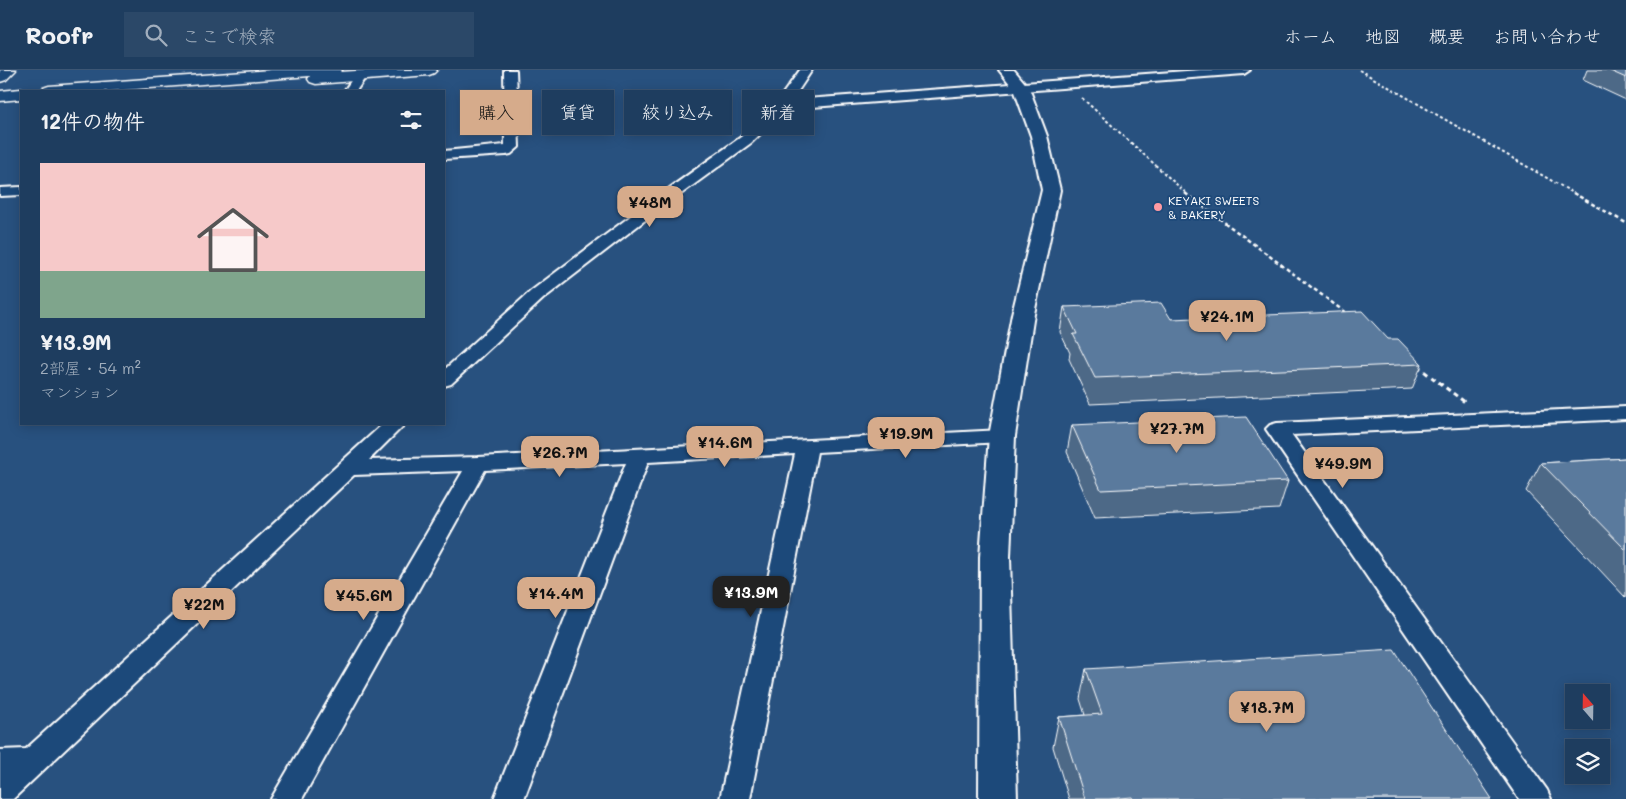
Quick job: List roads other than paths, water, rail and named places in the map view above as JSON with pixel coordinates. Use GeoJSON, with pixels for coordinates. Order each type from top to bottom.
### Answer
{"type":"FeatureCollection","features":[{"type":"Feature","properties":{"kind":"main road"},"geometry":{"type":"LineString","coordinates":[[0,77],[8,70]]}},
{"type":"Feature","properties":{"kind":"main road"},"geometry":{"type":"LineString","coordinates":[[63,90],[334,70]]}},
{"type":"Feature","properties":{"kind":"main road"},"geometry":{"type":"LineString","coordinates":[[169,90],[429,70]]}},
{"type":"Feature","properties":{"kind":"main road"},"geometry":{"type":"LineString","coordinates":[[0,96],[20,94]]}},
{"type":"Feature","properties":{"kind":"main road"},"geometry":{"type":"LineString","coordinates":[[0,104],[20,102]]}},
{"type":"Feature","properties":{"kind":"street"},"geometry":{"type":"LineString","coordinates":[[445,155],[506,151],[512,147],[510,70]]}},
{"type":"Feature","properties":{"kind":"street"},"geometry":{"type":"LineString","coordinates":[[792,90],[806,70]]}},
{"type":"Feature","properties":{"kind":"street"},"geometry":{"type":"LineString","coordinates":[[814,102],[908,94],[1014,79],[1068,85],[1244,70]]}},
{"type":"Feature","properties":{"kind":"street"},"geometry":{"type":"LineString","coordinates":[[351,90],[361,75]]}},
{"type":"Feature","properties":{"kind":"street"},"geometry":{"type":"LineString","coordinates":[[998,799],[995,557],[1002,436],[1023,314],[1051,190],[1039,136],[1014,79]]}},
{"type":"Feature","properties":{"kind":"street"},"geometry":{"type":"LineString","coordinates":[[445,379],[538,295],[638,218],[751,135]]}},
{"type":"Feature","properties":{"kind":"street"},"geometry":{"type":"LineString","coordinates":[[0,192],[20,191]]}},
{"type":"Feature","properties":{"kind":"street"},"geometry":{"type":"LineString","coordinates":[[1536,799],[1277,429],[1626,413]]}},
{"type":"Feature","properties":{"kind":"street"},"geometry":{"type":"LineString","coordinates":[[0,792],[394,425]]}},
{"type":"Feature","properties":{"kind":"street"},"geometry":{"type":"LineString","coordinates":[[346,468],[478,464],[1002,436]]}},
{"type":"Feature","properties":{"kind":"street"},"geometry":{"type":"LineString","coordinates":[[735,799],[808,445]]}},
{"type":"Feature","properties":{"kind":"street"},"geometry":{"type":"LineString","coordinates":[[509,799],[640,454]]}},
{"type":"Feature","properties":{"kind":"street"},"geometry":{"type":"LineString","coordinates":[[286,799],[478,464]]}},
{"type":"Feature","properties":{"kind":"street"},"geometry":{"type":"LineString","coordinates":[[0,762],[34,761]]}},
{"type":"Feature","properties":{"kind":"place","name":"KEYAKI SWEETS & BAKERY"},"geometry":{"type":"Point","coordinates":[1158,207]}}]}
